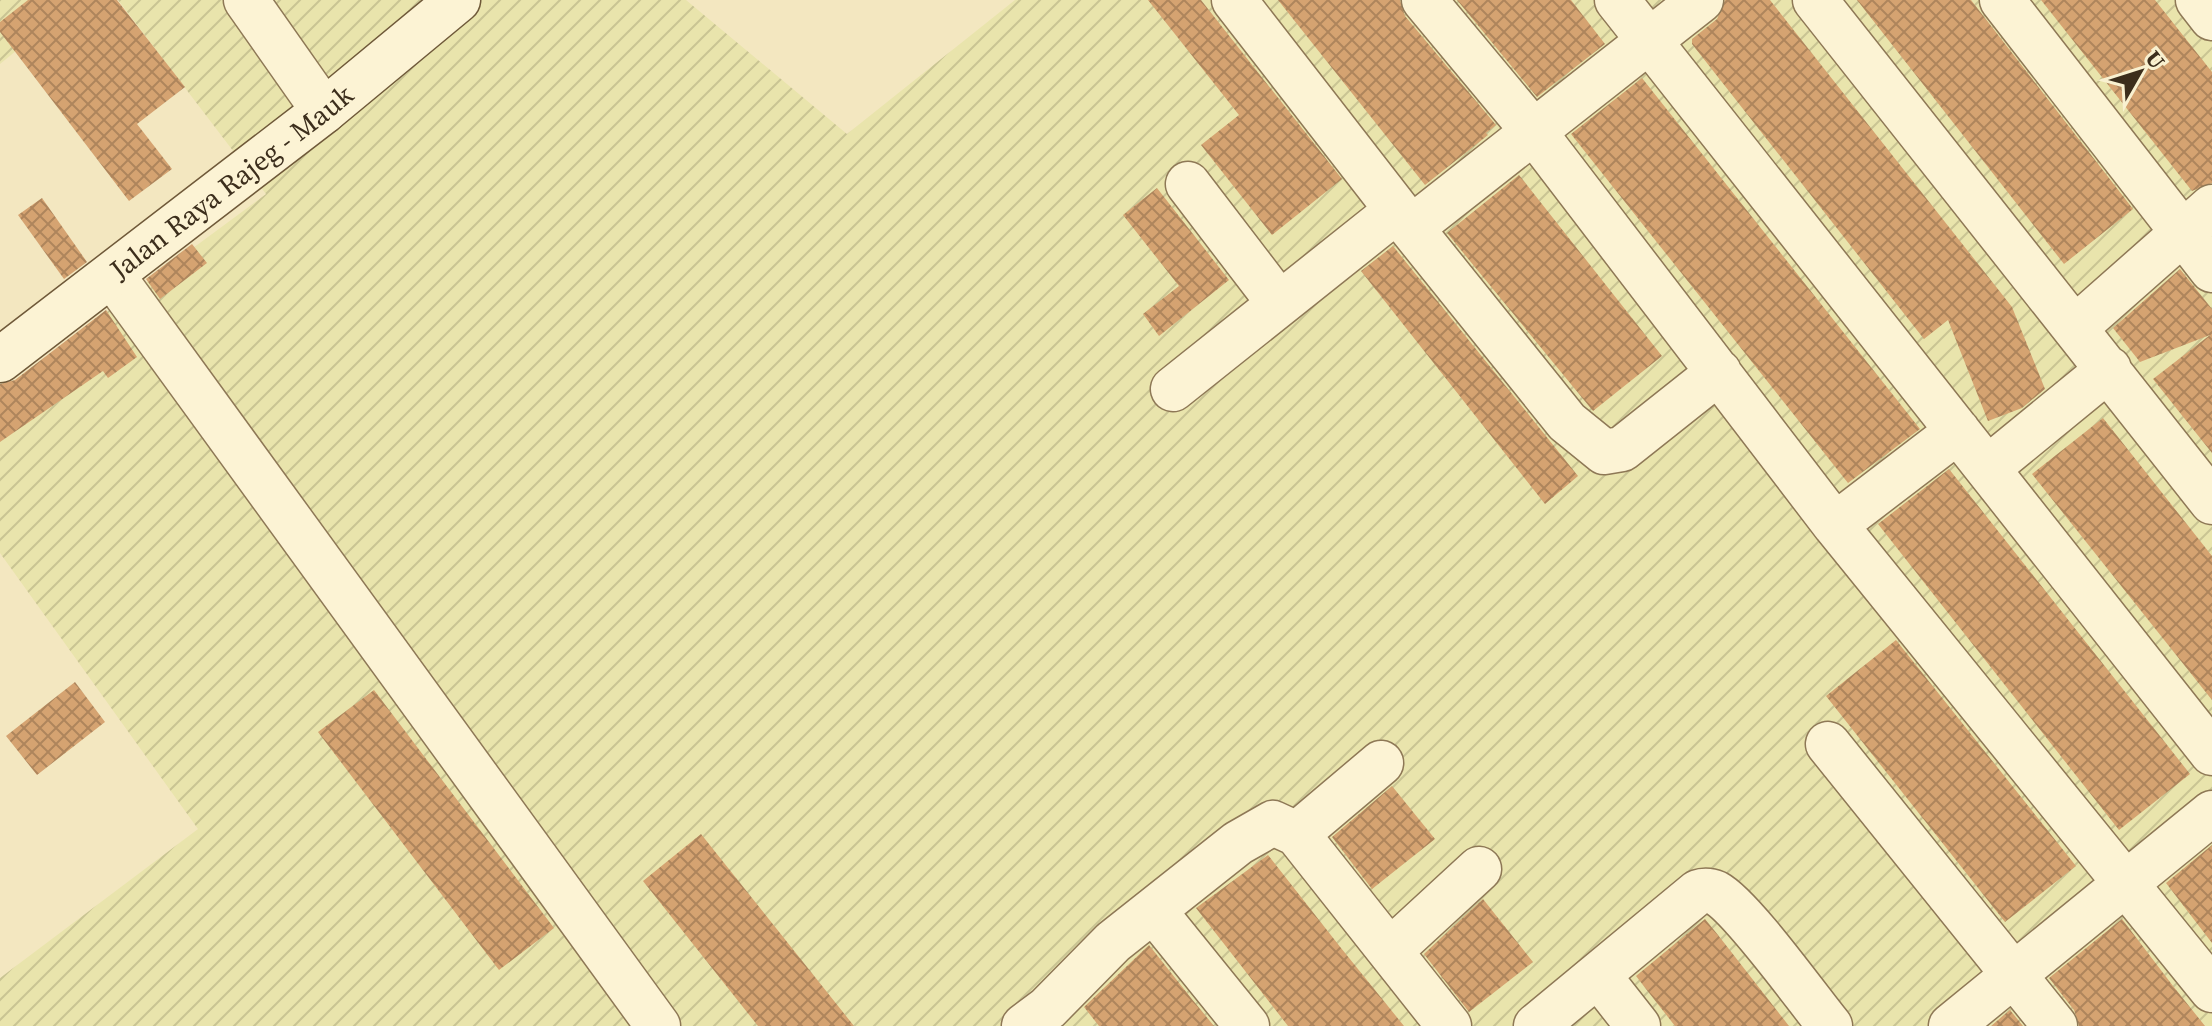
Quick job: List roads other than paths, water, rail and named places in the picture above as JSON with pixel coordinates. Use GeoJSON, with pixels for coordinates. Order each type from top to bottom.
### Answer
{"type":"FeatureCollection","features":[{"type":"Feature","properties":{"kind":"street"},"geometry":{"type":"LineString","coordinates":[[246,0],[324,111]]}},
{"type":"Feature","properties":{"kind":"street","name":"Jalan Raya Rajeg - Mauk"},"geometry":{"type":"LineString","coordinates":[[0,360],[324,111],[458,0]]}},
{"type":"Feature","properties":{"kind":"street"},"geometry":{"type":"LineString","coordinates":[[1234,0],[1403,220],[1567,422],[1604,452],[1622,449],[1719,372]]}},
{"type":"Feature","properties":{"kind":"street"},"geometry":{"type":"LineString","coordinates":[[1424,0],[1534,132],[1835,525],[2212,990]]}},
{"type":"Feature","properties":{"kind":"street"},"geometry":{"type":"LineString","coordinates":[[1617,0],[2212,753]]}},
{"type":"Feature","properties":{"kind":"street"},"geometry":{"type":"LineString","coordinates":[[1173,389],[1279,303],[1534,132],[1701,0]]}},
{"type":"Feature","properties":{"kind":"street"},"geometry":{"type":"LineString","coordinates":[[1815,0],[2212,502]]}},
{"type":"Feature","properties":{"kind":"street"},"geometry":{"type":"LineString","coordinates":[[2002,0],[2197,220],[2212,270]]}},
{"type":"Feature","properties":{"kind":"street"},"geometry":{"type":"LineString","coordinates":[[2198,0],[2212,18]]}},
{"type":"Feature","properties":{"kind":"street"},"geometry":{"type":"LineString","coordinates":[[1188,184],[1279,303]]}},
{"type":"Feature","properties":{"kind":"street"},"geometry":{"type":"LineString","coordinates":[[2076,327],[2197,220]]}},
{"type":"Feature","properties":{"kind":"street"},"geometry":{"type":"LineString","coordinates":[[112,275],[658,1026]]}},
{"type":"Feature","properties":{"kind":"street"},"geometry":{"type":"LineString","coordinates":[[1988,468],[2109,369]]}},
{"type":"Feature","properties":{"kind":"street"},"geometry":{"type":"LineString","coordinates":[[1835,525],[1958,431]]}},
{"type":"Feature","properties":{"kind":"street"},"geometry":{"type":"LineString","coordinates":[[1828,744],[2055,1026]]}},
{"type":"Feature","properties":{"kind":"street"},"geometry":{"type":"LineString","coordinates":[[1297,834],[1381,763]]}},
{"type":"Feature","properties":{"kind":"street"},"geometry":{"type":"LineString","coordinates":[[1951,1026],[2212,813]]}},
{"type":"Feature","properties":{"kind":"street"},"geometry":{"type":"LineString","coordinates":[[1044,1020],[1113,942],[1259,829],[1273,823],[1297,834],[1449,1026]]}},
{"type":"Feature","properties":{"kind":"street"},"geometry":{"type":"LineString","coordinates":[[1391,950],[1479,869]]}},
{"type":"Feature","properties":{"kind":"street"},"geometry":{"type":"LineString","coordinates":[[1536,1026],[1698,892],[1706,890],[1717,893],[1741,918],[1830,1026]]}},
{"type":"Feature","properties":{"kind":"street"},"geometry":{"type":"LineString","coordinates":[[1154,911],[1247,1026]]}},
{"type":"Feature","properties":{"kind":"street"},"geometry":{"type":"LineString","coordinates":[[1598,975],[1638,1026]]}}]}
